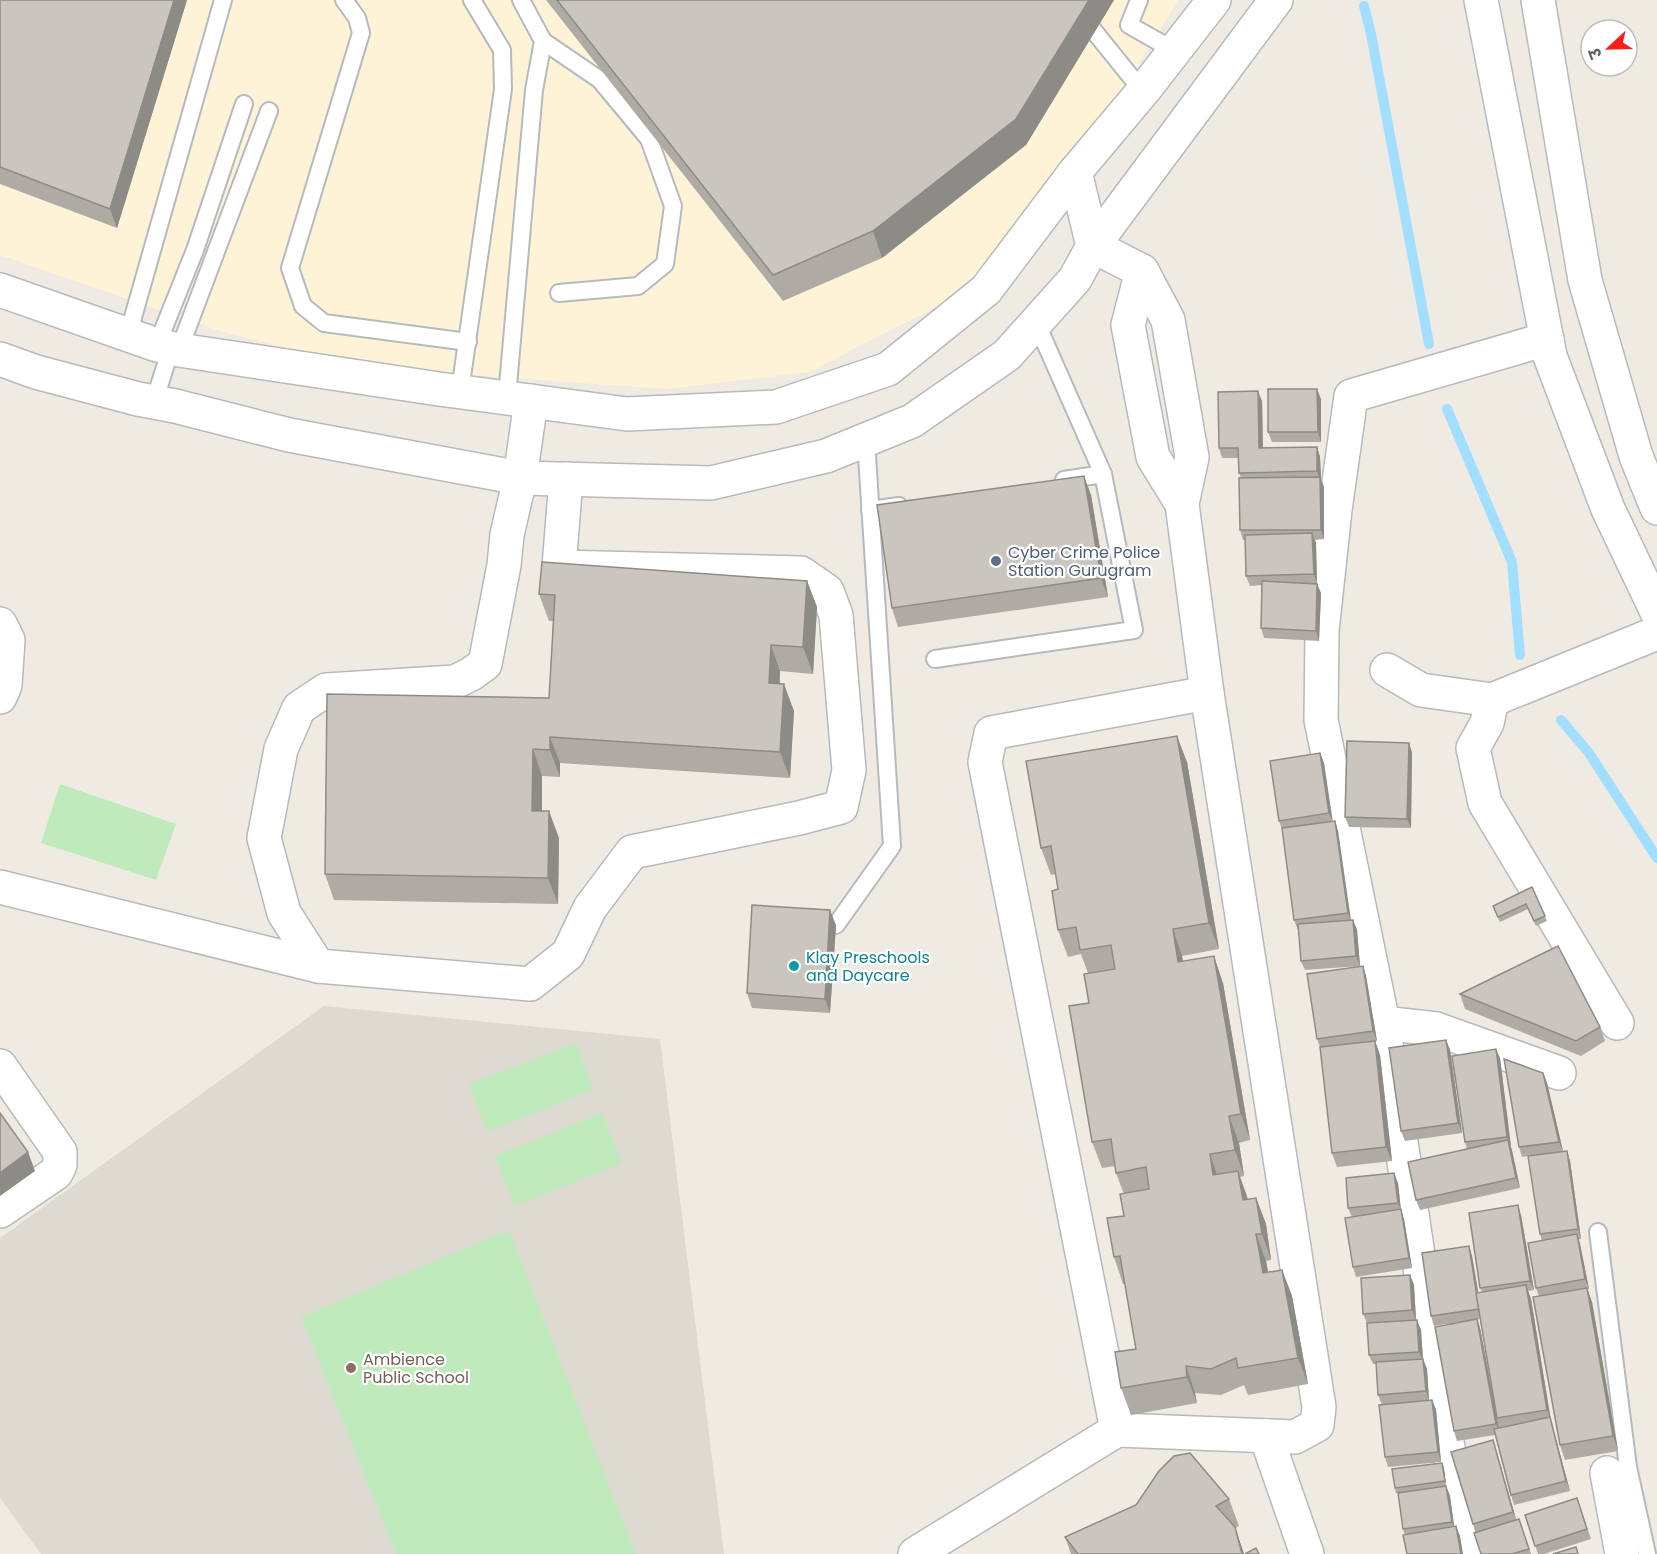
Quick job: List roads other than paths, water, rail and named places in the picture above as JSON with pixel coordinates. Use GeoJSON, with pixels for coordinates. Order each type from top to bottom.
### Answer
{"type":"FeatureCollection","features":[{"type":"Feature","properties":{"kind":"street"},"geometry":{"type":"LineString","coordinates":[[0,290],[159,345],[460,391],[627,414],[776,407],[888,369],[986,290],[1075,172],[1144,90],[1214,0]]}},
{"type":"Feature","properties":{"kind":"street"},"geometry":{"type":"LineString","coordinates":[[0,359],[36,372],[138,399],[289,435],[520,478],[711,483],[826,456],[912,421],[1007,354],[1075,279],[1093,246],[1276,0]]}},
{"type":"Feature","properties":{"kind":"street"},"geometry":{"type":"LineString","coordinates":[[1459,0],[1466,8],[1495,70]]}},
{"type":"Feature","properties":{"kind":"street"},"geometry":{"type":"LineString","coordinates":[[1481,0],[1550,356],[1608,508],[1657,612]]}},
{"type":"Feature","properties":{"kind":"street"},"geometry":{"type":"LineString","coordinates":[[1538,0],[1585,280],[1636,456],[1657,508]]}},
{"type":"Feature","properties":{"kind":"street"},"geometry":{"type":"LineString","coordinates":[[915,1554],[1117,1430],[1295,1437],[1317,1425],[1319,1407],[1208,693],[1182,504],[1192,457],[1168,320],[1142,272],[1093,246],[1075,172]]}},
{"type":"Feature","properties":{"kind":"street"},"geometry":{"type":"LineString","coordinates":[[1470,1554],[1445,1433],[1383,1023],[1321,720],[1322,631],[1335,510],[1351,396],[1547,339]]}},
{"type":"Feature","properties":{"kind":"street"},"geometry":{"type":"LineString","coordinates":[[318,966],[284,914],[264,838],[281,749],[299,708],[326,690],[455,682],[485,664],[504,565],[507,536],[520,478],[519,399]]}},
{"type":"Feature","properties":{"kind":"street"},"geometry":{"type":"LineString","coordinates":[[0,887],[318,966],[530,984],[568,954],[590,908],[632,852],[799,818],[841,807],[849,770],[836,615],[827,591],[801,573],[559,567],[566,479]]}},
{"type":"Feature","properties":{"kind":"street"},"geometry":{"type":"LineString","coordinates":[[0,624],[8,640],[5,685],[0,697]]}},
{"type":"Feature","properties":{"kind":"street"},"geometry":{"type":"LineString","coordinates":[[1387,670],[1421,690],[1492,700],[1657,633]]}},
{"type":"Feature","properties":{"kind":"street"},"geometry":{"type":"LineString","coordinates":[[1117,1430],[985,762],[991,733],[1208,693]]}},
{"type":"Feature","properties":{"kind":"street"},"geometry":{"type":"LineString","coordinates":[[1492,700],[1487,723],[1473,748],[1485,803],[1617,1023]]}},
{"type":"Feature","properties":{"kind":"street"},"geometry":{"type":"LineString","coordinates":[[1383,1023],[1436,1029],[1559,1073]]}},
{"type":"Feature","properties":{"kind":"street"},"geometry":{"type":"LineString","coordinates":[[0,1066],[60,1152],[60,1165],[56,1173],[0,1211]]}},
{"type":"Feature","properties":{"kind":"street"},"geometry":{"type":"LineString","coordinates":[[1266,1436],[1307,1554]]}},
{"type":"Feature","properties":{"kind":"street"},"geometry":{"type":"LineString","coordinates":[[1607,1473],[1622,1554]]}},
{"type":"Feature","properties":{"kind":"lane"},"geometry":{"type":"LineString","coordinates":[[154,402],[159,345],[223,0]]}},
{"type":"Feature","properties":{"kind":"lane"},"geometry":{"type":"LineString","coordinates":[[344,0],[357,18],[361,33],[290,268],[303,306],[324,322],[468,342]]}},
{"type":"Feature","properties":{"kind":"lane"},"geometry":{"type":"LineString","coordinates":[[460,391],[503,89],[502,50],[472,0]]}},
{"type":"Feature","properties":{"kind":"lane"},"geometry":{"type":"LineString","coordinates":[[521,0],[543,41],[600,80],[649,139],[673,206],[665,264],[638,286],[559,293]]}},
{"type":"Feature","properties":{"kind":"lane"},"geometry":{"type":"LineString","coordinates":[[1070,0],[1144,90]]}},
{"type":"Feature","properties":{"kind":"lane"},"geometry":{"type":"LineString","coordinates":[[1139,0],[1129,25],[1175,51]]}},
{"type":"Feature","properties":{"kind":"lane"},"geometry":{"type":"LineString","coordinates":[[519,399],[534,90],[543,41]]}},
{"type":"Feature","properties":{"kind":"lane"},"geometry":{"type":"LineString","coordinates":[[159,345],[195,250],[244,104]]}},
{"type":"Feature","properties":{"kind":"lane"},"geometry":{"type":"LineString","coordinates":[[159,345],[269,111]]}},
{"type":"Feature","properties":{"kind":"lane"},"geometry":{"type":"LineString","coordinates":[[935,659],[1134,630],[1103,474],[1036,322]]}},
{"type":"Feature","properties":{"kind":"lane"},"geometry":{"type":"LineString","coordinates":[[836,925],[892,846],[866,440]]}},
{"type":"Feature","properties":{"kind":"lane"},"geometry":{"type":"LineString","coordinates":[[1044,483],[1103,474]]}},
{"type":"Feature","properties":{"kind":"lane"},"geometry":{"type":"LineString","coordinates":[[870,510],[914,504]]}},
{"type":"Feature","properties":{"kind":"lane"},"geometry":{"type":"LineString","coordinates":[[1598,1232],[1629,1467],[1647,1554]]}},
{"type":"Feature","properties":{"kind":"waterway"},"geometry":{"type":"LineString","coordinates":[[1364,6],[1429,344]]}},
{"type":"Feature","properties":{"kind":"waterway"},"geometry":{"type":"LineString","coordinates":[[1447,409],[1512,562],[1520,655]]}},
{"type":"Feature","properties":{"kind":"waterway"},"geometry":{"type":"LineString","coordinates":[[1561,720],[1589,753],[1657,858]]}},
{"type":"Feature","properties":{"kind":"place","name":"Cyber Crime Police Station Gurugram"},"geometry":{"type":"Point","coordinates":[996,561]}},
{"type":"Feature","properties":{"kind":"place","name":"Klay Preschools and Daycare"},"geometry":{"type":"Point","coordinates":[794,966]}},
{"type":"Feature","properties":{"kind":"place","name":"Ambience Public School"},"geometry":{"type":"Point","coordinates":[351,1368]}}]}
